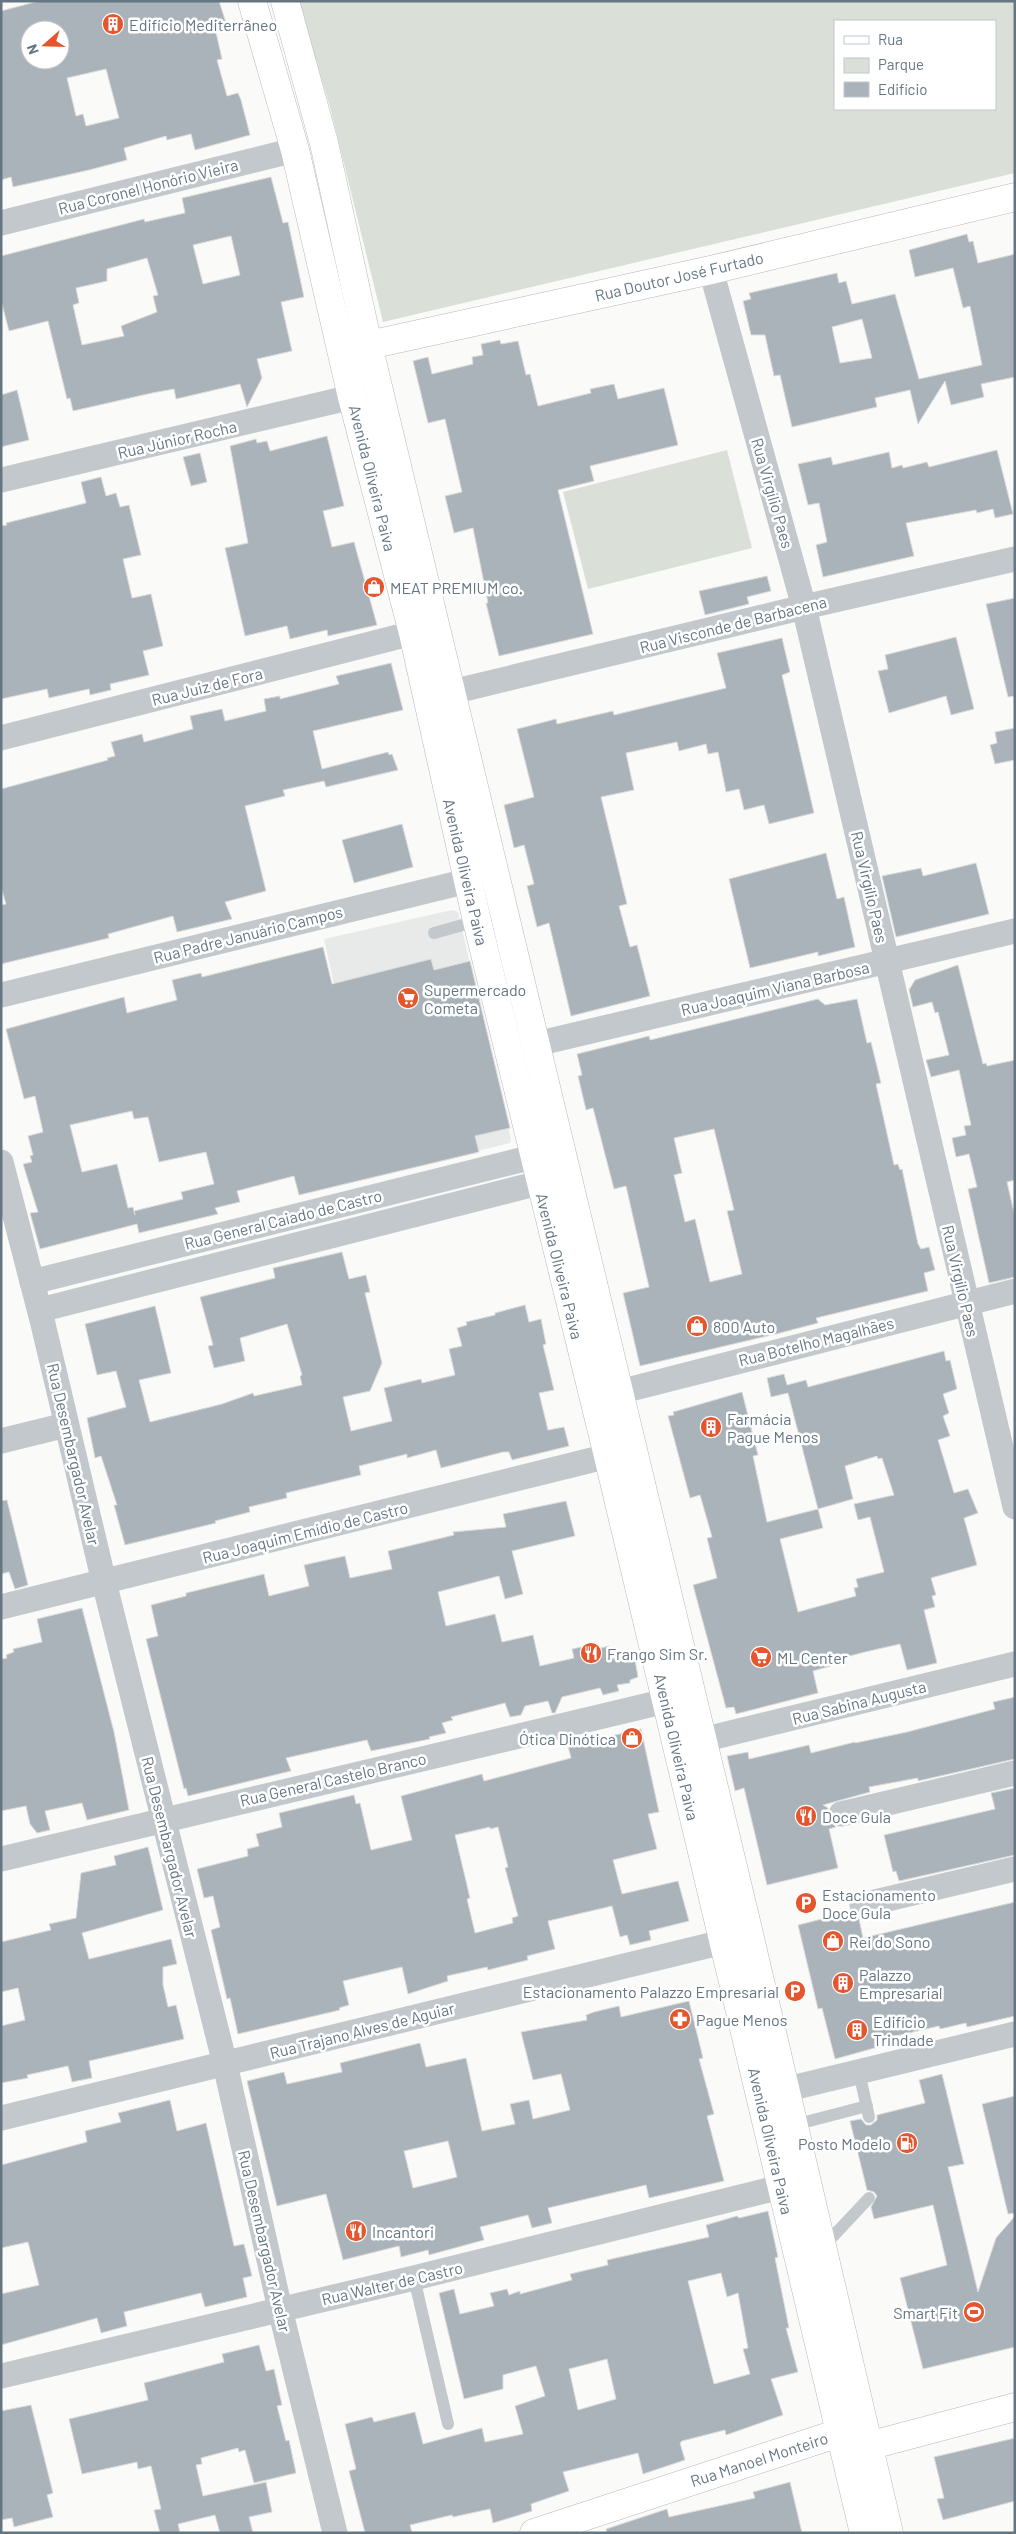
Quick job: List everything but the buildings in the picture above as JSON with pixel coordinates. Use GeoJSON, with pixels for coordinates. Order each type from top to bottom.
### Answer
{"type":"FeatureCollection","features":[{"type":"Feature","properties":{"kind":"main road","name":"Avenida Oliveira Paiva"},"geometry":{"type":"LineString","coordinates":[[252,1],[295,150],[352,397],[413,633],[476,921],[539,1183],[608,1456],[723,1942],[773,2093],[794,2125],[889,2533]]}},
{"type":"Feature","properties":{"kind":"main road","name":"Avenida Oliveira Paiva"},"geometry":{"type":"LineString","coordinates":[[285,1],[324,143],[368,345],[702,1740],[773,2093],[781,2187],[864,2533]]}},
{"type":"Feature","properties":{"kind":"main road","name":"Rua Doutor José Furtado"},"geometry":{"type":"LineString","coordinates":[[342,351],[711,270],[1015,197]]}},
{"type":"Feature","properties":{"kind":"main road"},"geometry":{"type":"LineString","coordinates":[[868,2446],[1015,2407]]}},
{"type":"Feature","properties":{"kind":"main road","name":"Rua Manoel Monteiro"},"geometry":{"type":"LineString","coordinates":[[534,2533],[839,2433],[868,2446]]}},
{"type":"Feature","properties":{"kind":"street","name":"Rua Coronel Honório Vieira"},"geometry":{"type":"LineString","coordinates":[[1,223],[295,150]]}},
{"type":"Feature","properties":{"kind":"street","name":"Rua Virgílio Paes"},"geometry":{"type":"LineString","coordinates":[[711,270],[804,607],[1015,1506]]}},
{"type":"Feature","properties":{"kind":"street","name":"Rua Júnior Rocha"},"geometry":{"type":"LineString","coordinates":[[1,480],[352,397]]}},
{"type":"Feature","properties":{"kind":"street","name":"Rua Visconde de Barbacena"},"geometry":{"type":"LineString","coordinates":[[452,692],[804,607],[1015,559]]}},
{"type":"Feature","properties":{"kind":"street","name":"Rua Juiz de Fora"},"geometry":{"type":"LineString","coordinates":[[1,738],[413,633]]}},
{"type":"Feature","properties":{"kind":"street","name":"Rua Padre Januário Campos"},"geometry":{"type":"LineString","coordinates":[[1,995],[495,874]]}},
{"type":"Feature","properties":{"kind":"street","name":"Rua Joaquim Viana Barbosa"},"geometry":{"type":"LineString","coordinates":[[536,1044],[1015,931]]}},
{"type":"Feature","properties":{"kind":"street","name":"Rua General Caiado de Castro"},"geometry":{"type":"LineString","coordinates":[[32,1282],[533,1156]]}},
{"type":"Feature","properties":{"kind":"street","name":"Rua Desembargador Avelar"},"geometry":{"type":"LineString","coordinates":[[1,1162],[40,1310],[104,1582],[225,2064],[280,2309],[335,2533]]}},
{"type":"Feature","properties":{"kind":"street","name":"Rua General Caiado de Castro"},"geometry":{"type":"LineString","coordinates":[[40,1310],[539,1183]]}},
{"type":"Feature","properties":{"kind":"street","name":"Rua Botelho Magalhães"},"geometry":{"type":"LineString","coordinates":[[618,1392],[1015,1291]]}},
{"type":"Feature","properties":{"kind":"street"},"geometry":{"type":"LineString","coordinates":[[1,1441],[66,1425]]}},
{"type":"Feature","properties":{"kind":"street","name":"Rua Joaquim Emídio de Castro"},"geometry":{"type":"LineString","coordinates":[[1,1606],[608,1456]]}},
{"type":"Feature","properties":{"kind":"street","name":"Rua Sabina Augusta"},"geometry":{"type":"LineString","coordinates":[[702,1740],[1015,1664]]}},
{"type":"Feature","properties":{"kind":"street","name":"Rua General Castelo Branco"},"geometry":{"type":"LineString","coordinates":[[1,1858],[666,1701]]}},
{"type":"Feature","properties":{"kind":"street"},"geometry":{"type":"LineString","coordinates":[[841,1814],[1015,1773]]}},
{"type":"Feature","properties":{"kind":"street"},"geometry":{"type":"LineString","coordinates":[[862,1905],[1015,1869]]}},
{"type":"Feature","properties":{"kind":"street","name":"Rua Trajano Alves de Aguiar"},"geometry":{"type":"LineString","coordinates":[[1,2118],[723,1942]]}},
{"type":"Feature","properties":{"kind":"street"},"geometry":{"type":"LineString","coordinates":[[773,2093],[1015,2034]]}},
{"type":"Feature","properties":{"kind":"street","name":"Rua Walter de Castro"},"geometry":{"type":"LineString","coordinates":[[1,2376],[414,2278],[781,2187]]}},
{"type":"Feature","properties":{"kind":"lane"},"geometry":{"type":"LineString","coordinates":[[434,933],[476,921]]}},
{"type":"Feature","properties":{"kind":"lane"},"geometry":{"type":"LineString","coordinates":[[794,2125],[868,2111],[859,2072]]}},
{"type":"Feature","properties":{"kind":"lane"},"geometry":{"type":"LineString","coordinates":[[822,2247],[869,2198]]}},
{"type":"Feature","properties":{"kind":"lane"},"geometry":{"type":"LineString","coordinates":[[414,2278],[448,2424]]}},
{"type":"Feature","properties":{"kind":"shaded area","name":"Supermercado Cometa"},"geometry":{"type":"Polygon","coordinates":[[[452,910],[458,912],[511,1139],[510,1143],[299,1195],[350,1056],[324,939],[452,910]]]}},
{"type":"Feature","properties":{"kind":"green space"},"geometry":{"type":"Polygon","coordinates":[[[298,1],[1015,1],[1015,173],[383,322],[330,107],[298,1]]]}},
{"type":"Feature","properties":{"kind":"green space"},"geometry":{"type":"Polygon","coordinates":[[[727,450],[752,548],[588,589],[563,492],[727,450]]]}},
{"type":"Feature","properties":{"kind":"place","name":"Edifício Mediterrâneo"},"geometry":{"type":"Point","coordinates":[113,24]}},
{"type":"Feature","properties":{"kind":"place","name":"MEAT PREMIUM co."},"geometry":{"type":"Point","coordinates":[374,587]}},
{"type":"Feature","properties":{"kind":"place","name":"Supermercado Cometa"},"geometry":{"type":"Point","coordinates":[408,998]}},
{"type":"Feature","properties":{"kind":"place","name":"800 Auto"},"geometry":{"type":"Point","coordinates":[697,1326]}},
{"type":"Feature","properties":{"kind":"place","name":"Farmácia Pague Menos"},"geometry":{"type":"Point","coordinates":[711,1427]}},
{"type":"Feature","properties":{"kind":"place","name":"Frango Sim Sr."},"geometry":{"type":"Point","coordinates":[591,1653]}},
{"type":"Feature","properties":{"kind":"place","name":"ML Center"},"geometry":{"type":"Point","coordinates":[761,1657]}},
{"type":"Feature","properties":{"kind":"place","name":"Ótica Dinótica"},"geometry":{"type":"Point","coordinates":[632,1738]}},
{"type":"Feature","properties":{"kind":"place","name":"Doce Gula"},"geometry":{"type":"Point","coordinates":[806,1816]}},
{"type":"Feature","properties":{"kind":"place","name":"Estacionamento Doce Gula"},"geometry":{"type":"Point","coordinates":[806,1903]}},
{"type":"Feature","properties":{"kind":"place","name":"Rei do Sono"},"geometry":{"type":"Point","coordinates":[833,1941]}},
{"type":"Feature","properties":{"kind":"place","name":"Palazzo Empresarial"},"geometry":{"type":"Point","coordinates":[843,1983]}},
{"type":"Feature","properties":{"kind":"place","name":"Estacionamento Palazzo Empresarial"},"geometry":{"type":"Point","coordinates":[795,1991]}},
{"type":"Feature","properties":{"kind":"place","name":"Pague Menos"},"geometry":{"type":"Point","coordinates":[680,2019]}},
{"type":"Feature","properties":{"kind":"place","name":"Edifício Trindade"},"geometry":{"type":"Point","coordinates":[857,2030]}},
{"type":"Feature","properties":{"kind":"place","name":"Posto Modelo"},"geometry":{"type":"Point","coordinates":[907,2143]}},
{"type":"Feature","properties":{"kind":"place","name":"Incantori"},"geometry":{"type":"Point","coordinates":[356,2231]}},
{"type":"Feature","properties":{"kind":"place","name":"Smart Fit"},"geometry":{"type":"Point","coordinates":[974,2312]}}]}
